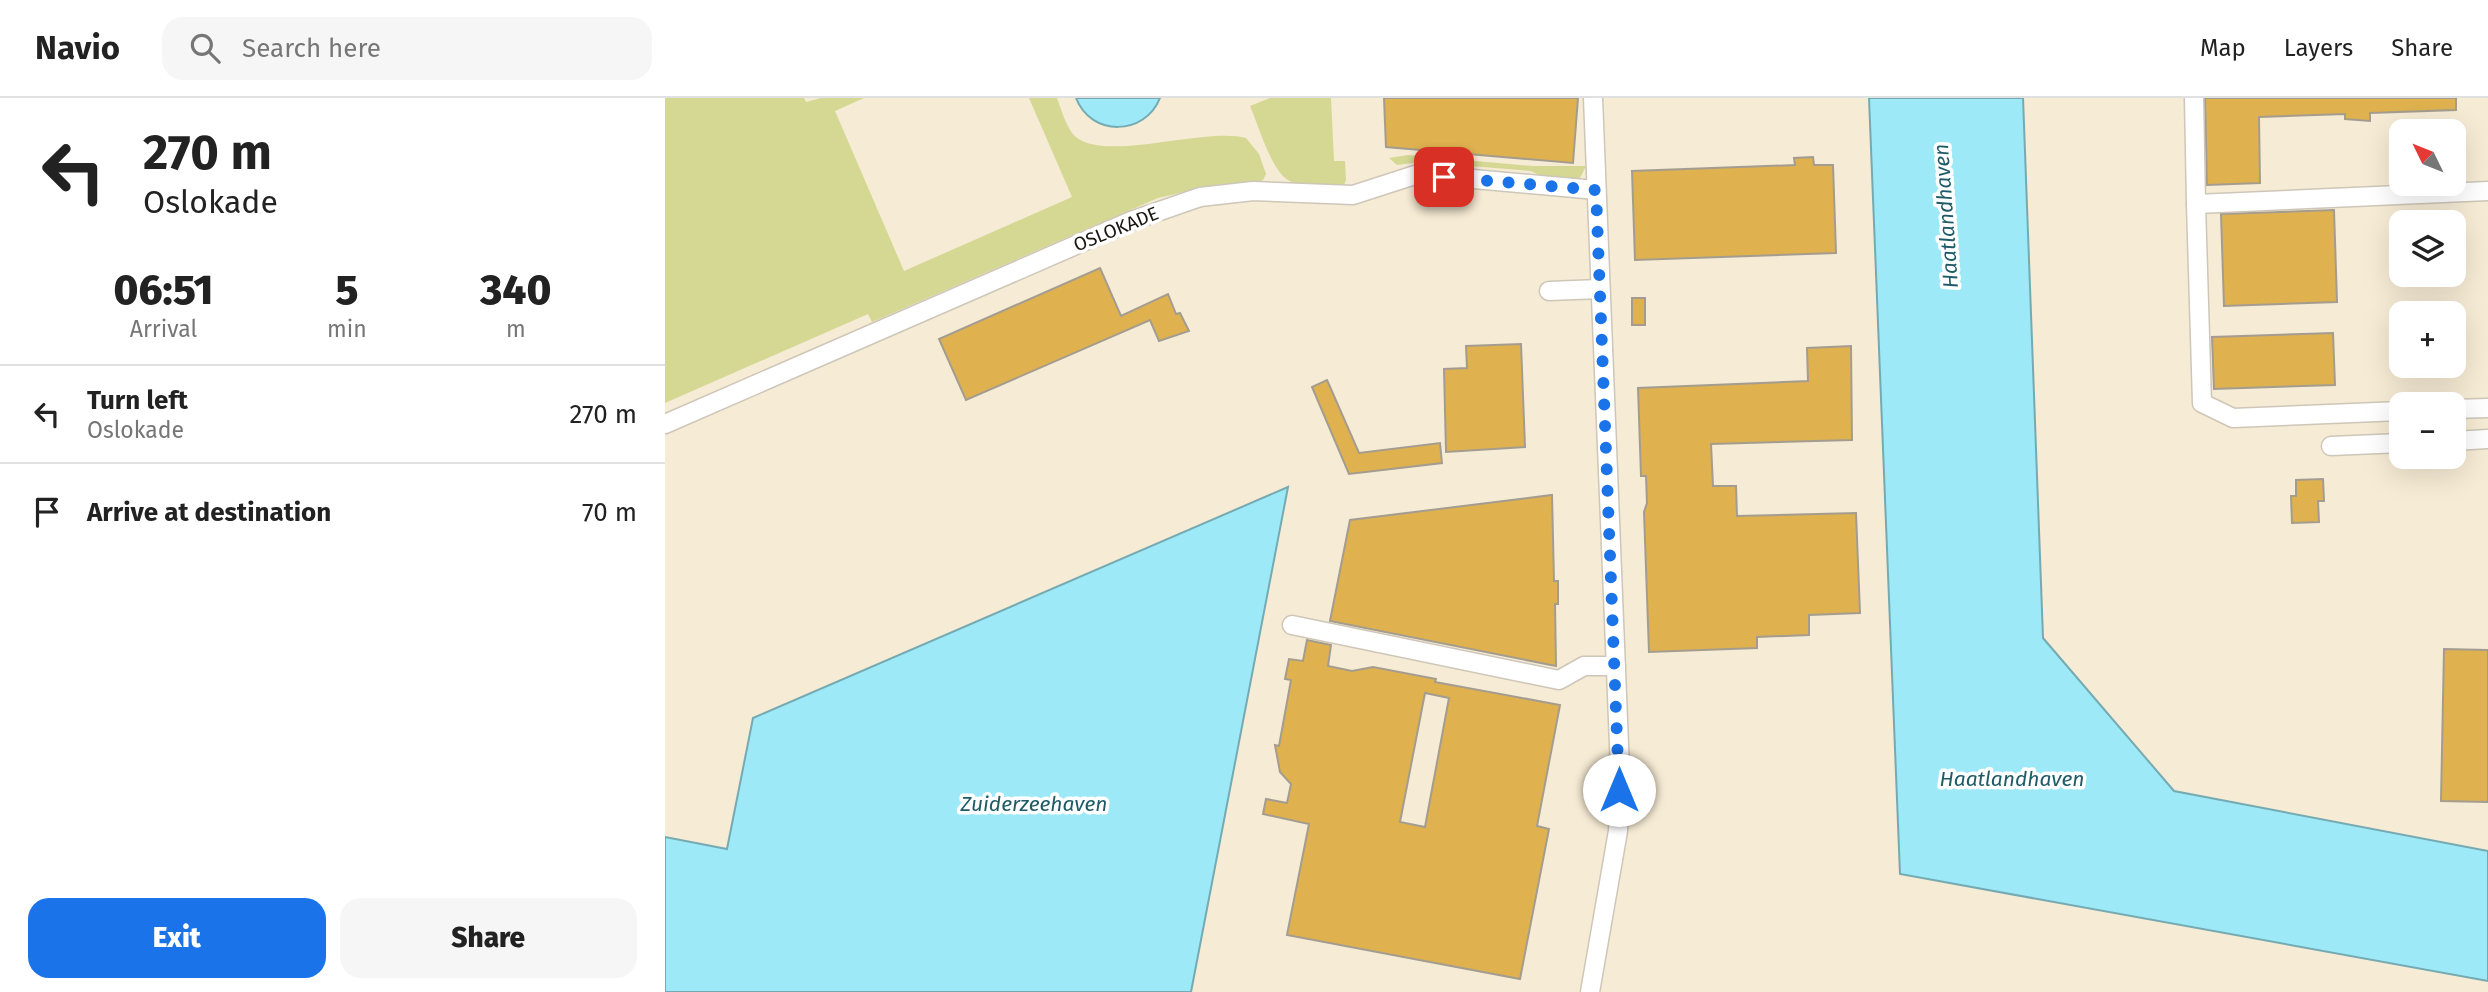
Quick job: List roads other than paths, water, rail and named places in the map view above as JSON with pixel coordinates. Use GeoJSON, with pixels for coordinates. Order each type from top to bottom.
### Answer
{"type":"FeatureCollection","features":[{"type":"Feature","properties":{"kind":"street"},"geometry":{"type":"LineString","coordinates":[[1590,992],[1618,831],[1620,770],[1593,98]]}},
{"type":"Feature","properties":{"kind":"street"},"geometry":{"type":"LineString","coordinates":[[2194,98],[2202,403],[2233,418],[2389,412]]}},
{"type":"Feature","properties":{"kind":"street","name":"OSLOKADE"},"geometry":{"type":"LineString","coordinates":[[665,424],[1131,221],[1200,197],[1254,191],[1353,195],[1418,174],[1596,190]]}},
{"type":"Feature","properties":{"kind":"street"},"geometry":{"type":"LineString","coordinates":[[2196,204],[2488,191]]}},
{"type":"Feature","properties":{"kind":"street"},"geometry":{"type":"LineString","coordinates":[[1549,291],[1600,289]]}},
{"type":"Feature","properties":{"kind":"street"},"geometry":{"type":"LineString","coordinates":[[2466,409],[2488,408]]}},
{"type":"Feature","properties":{"kind":"street"},"geometry":{"type":"LineString","coordinates":[[2466,440],[2488,439]]}},
{"type":"Feature","properties":{"kind":"street"},"geometry":{"type":"LineString","coordinates":[[2330,446],[2389,444]]}},
{"type":"Feature","properties":{"kind":"street"},"geometry":{"type":"LineString","coordinates":[[1292,625],[1559,680],[1584,666],[1616,666]]}},
{"type":"Feature","properties":{"kind":"water"},"geometry":{"type":"Polygon","coordinates":[[[1076,98],[1160,98],[1153,111],[1143,120],[1118,127],[1093,120],[1083,111],[1076,98]]]}},
{"type":"Feature","properties":{"kind":"water","name":"Haatlandhaven"},"geometry":{"type":"Polygon","coordinates":[[[1869,98],[2023,98],[2043,638],[2174,791],[2488,851],[2488,981],[1900,874],[1869,98]]]}},
{"type":"Feature","properties":{"kind":"water","name":"Zuiderzeehaven"},"geometry":{"type":"Polygon","coordinates":[[[1288,487],[1191,992],[665,992],[665,837],[727,849],[753,718],[1288,487]]]}}]}
